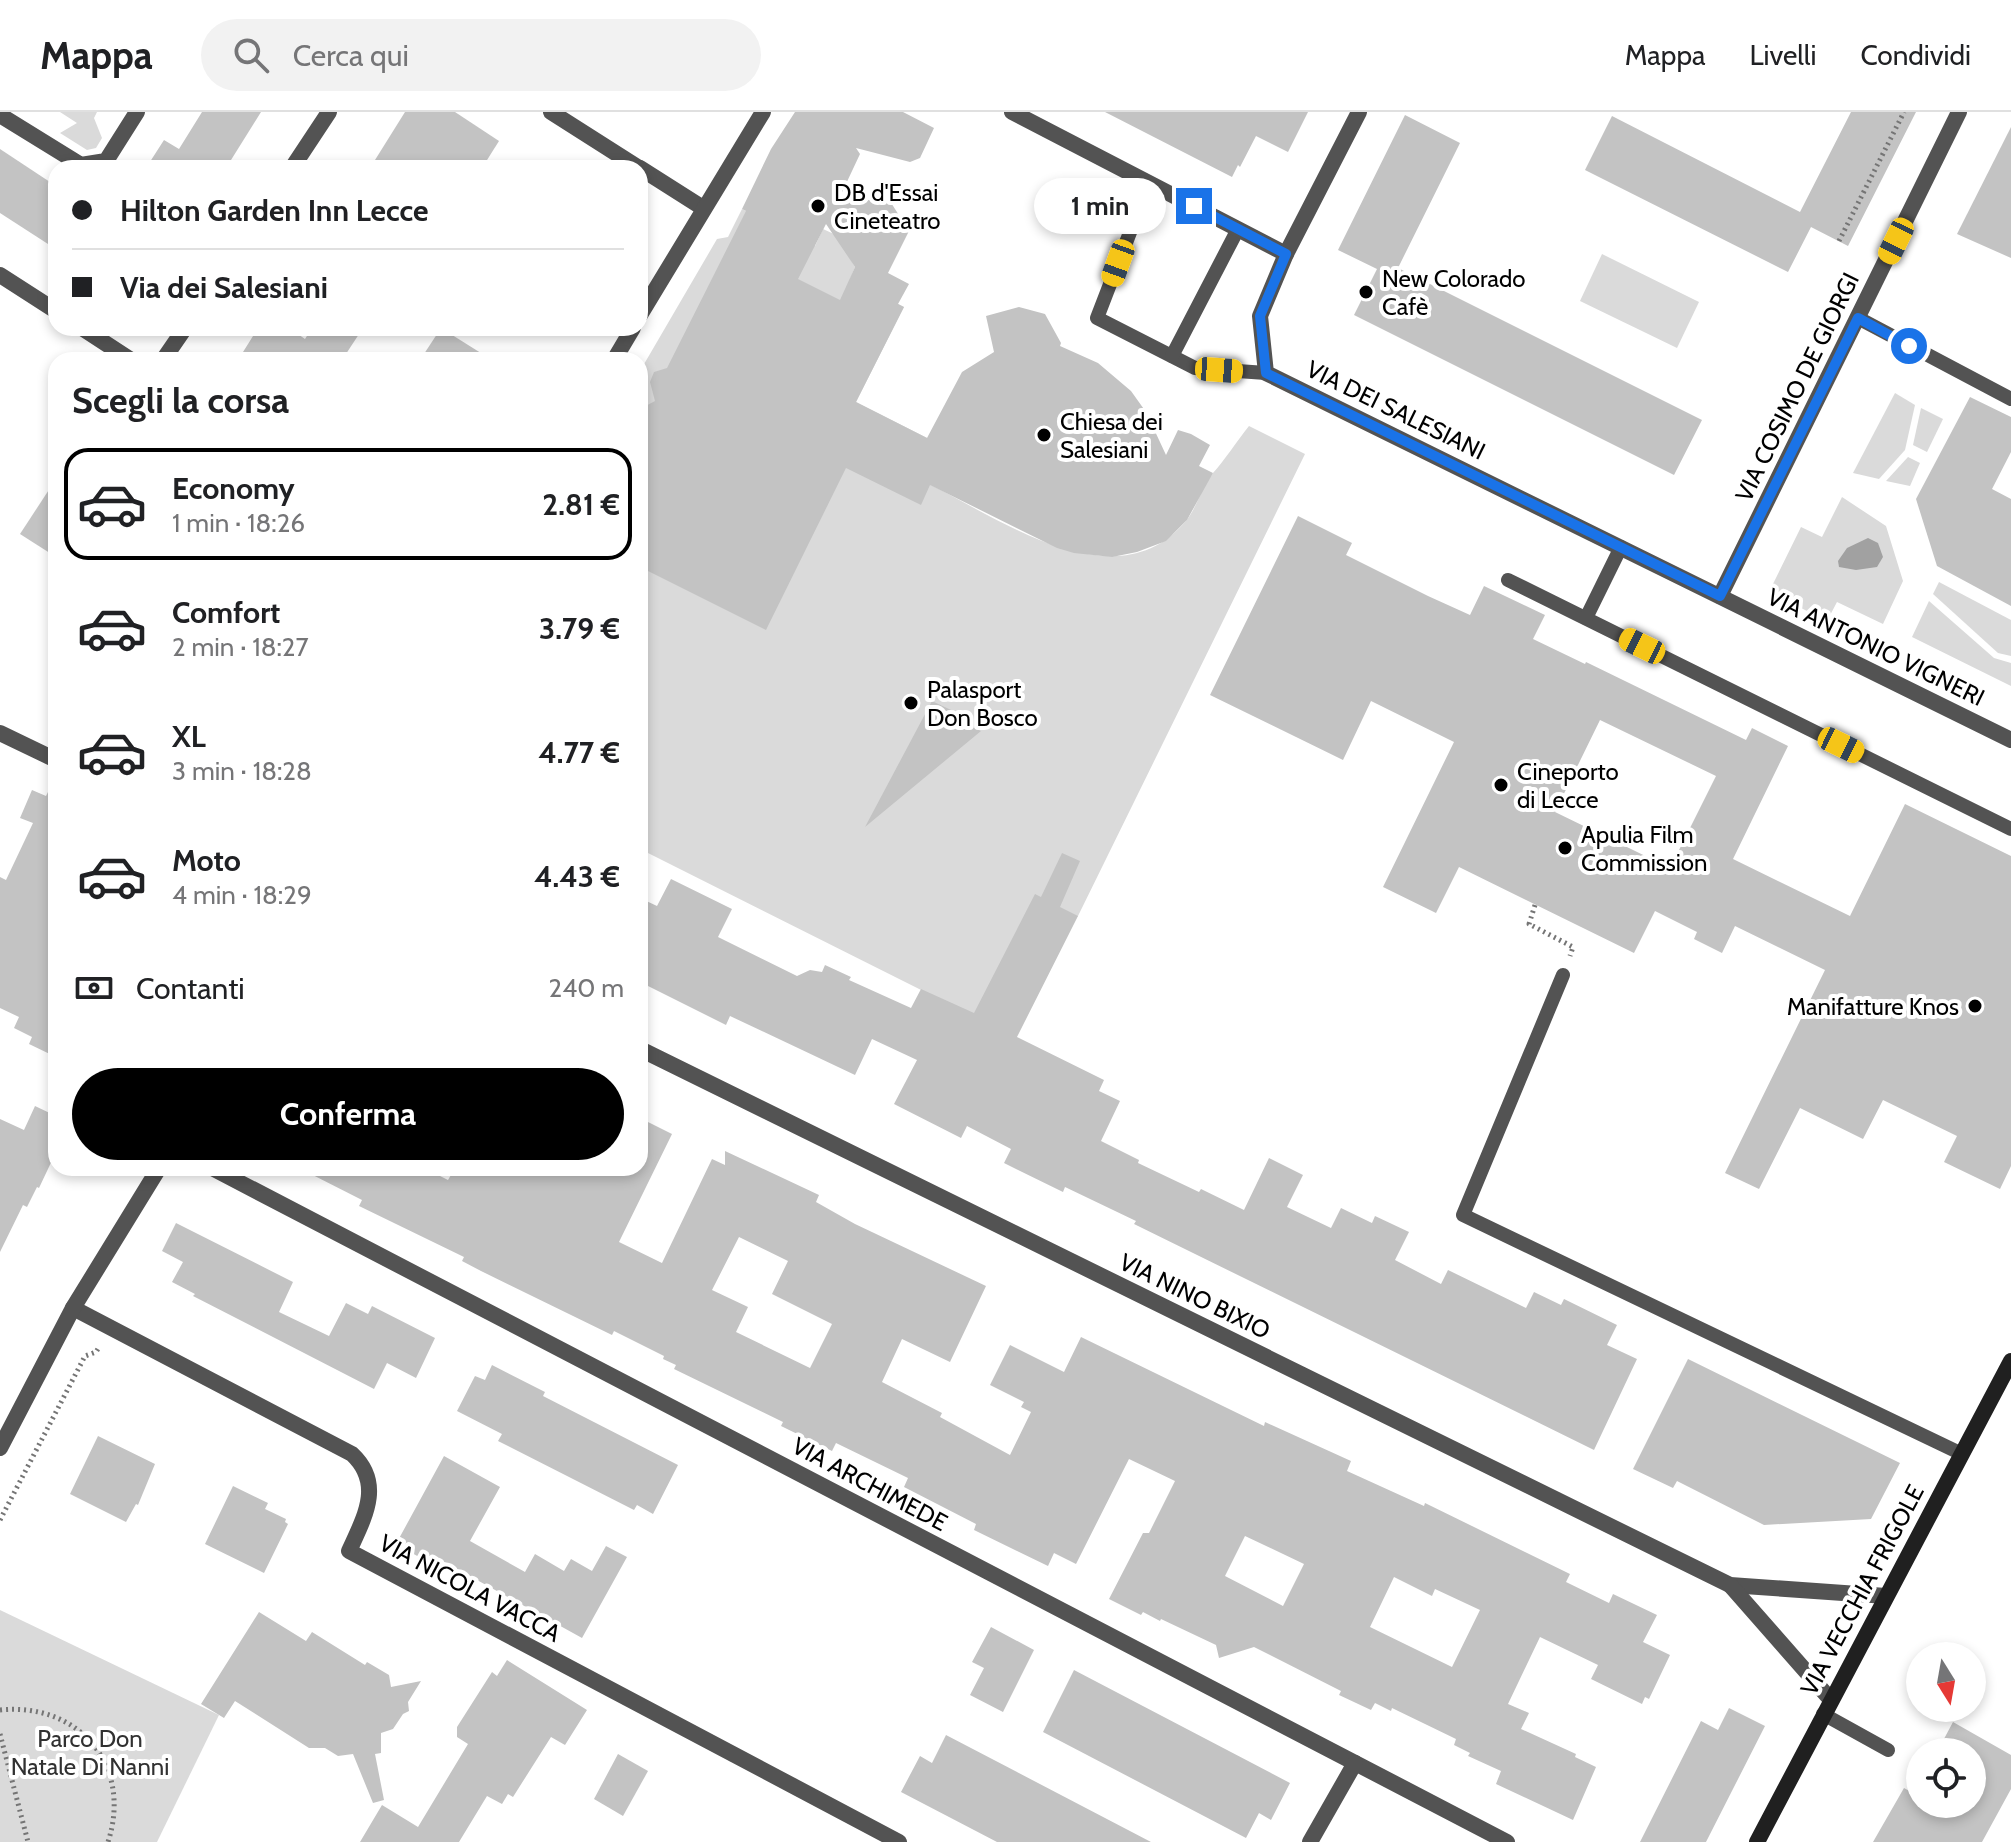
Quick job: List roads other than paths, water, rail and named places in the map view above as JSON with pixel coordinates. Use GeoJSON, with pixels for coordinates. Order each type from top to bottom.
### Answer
{"type":"FeatureCollection","features":[{"type":"Feature","properties":{"kind":"street"},"geometry":{"type":"LineString","coordinates":[[107,160],[137,112]]}},
{"type":"Feature","properties":{"kind":"street"},"geometry":{"type":"LineString","coordinates":[[297,160],[329,112]]}},
{"type":"Feature","properties":{"kind":"street"},"geometry":{"type":"LineString","coordinates":[[551,112],[627,160]]}},
{"type":"Feature","properties":{"kind":"street"},"geometry":{"type":"LineString","coordinates":[[648,301],[763,112]]}},
{"type":"Feature","properties":{"kind":"street"},"geometry":{"type":"LineString","coordinates":[[1012,112],[1286,254]]}},
{"type":"Feature","properties":{"kind":"street"},"geometry":{"type":"LineString","coordinates":[[1266,373],[1260,316],[1286,254],[1359,112]]}},
{"type":"Feature","properties":{"kind":"street","name":"VIA COSIMO DE GIORGI"},"geometry":{"type":"LineString","coordinates":[[1720,596],[1959,112]]}},
{"type":"Feature","properties":{"kind":"street"},"geometry":{"type":"LineString","coordinates":[[0,115],[73,160]]}},
{"type":"Feature","properties":{"kind":"street"},"geometry":{"type":"LineString","coordinates":[[648,173],[703,208]]}},
{"type":"Feature","properties":{"kind":"street"},"geometry":{"type":"LineString","coordinates":[[0,275],[48,306]]}},
{"type":"Feature","properties":{"kind":"street"},"geometry":{"type":"LineString","coordinates":[[94,336],[119,352]]}},
{"type":"Feature","properties":{"kind":"street","name":"VIA DEI SALESIANI"},"geometry":{"type":"LineString","coordinates":[[1266,373],[1720,596]]}},
{"type":"Feature","properties":{"kind":"street","name":"VIA ANTONIO VIGNERI"},"geometry":{"type":"LineString","coordinates":[[1720,596],[2011,740]]}},
{"type":"Feature","properties":{"kind":"street"},"geometry":{"type":"LineString","coordinates":[[0,733],[48,756]]}},
{"type":"Feature","properties":{"kind":"street","name":"VIA NINO BIXIO"},"geometry":{"type":"LineString","coordinates":[[648,1053],[1730,1585],[1886,1596]]}},
{"type":"Feature","properties":{"kind":"street"},"geometry":{"type":"LineString","coordinates":[[1,1443],[73,1308],[154,1176]]}},
{"type":"Feature","properties":{"kind":"street","name":"VIA ARCHIMEDE"},"geometry":{"type":"LineString","coordinates":[[227,1176],[1507,1842]]}},
{"type":"Feature","properties":{"kind":"street","name":"VIA NICOLA VACCA"},"geometry":{"type":"LineString","coordinates":[[73,1308],[352,1454],[364,1465],[370,1491],[366,1513],[349,1551],[899,1842]]}},
{"type":"Feature","properties":{"kind":"street","name":"VIA VECCHIA FRIGOLE"},"geometry":{"type":"LineString","coordinates":[[1757,1842],[2011,1361]]}},
{"type":"Feature","properties":{"kind":"street","name":"VIA NINO BIXIO"},"geometry":{"type":"LineString","coordinates":[[1730,1585],[1827,1707]]}},
{"type":"Feature","properties":{"kind":"street"},"geometry":{"type":"LineString","coordinates":[[1310,1842],[1355,1763]]}},
{"type":"Feature","properties":{"kind":"lane"},"geometry":{"type":"LineString","coordinates":[[1149,183],[1097,318],[1195,368],[1266,373]]}},
{"type":"Feature","properties":{"kind":"lane"},"geometry":{"type":"LineString","coordinates":[[1172,356],[1238,229]]}},
{"type":"Feature","properties":{"kind":"lane"},"geometry":{"type":"LineString","coordinates":[[1858,318],[2011,399]]}},
{"type":"Feature","properties":{"kind":"lane"},"geometry":{"type":"LineString","coordinates":[[1586,618],[1621,547]]}},
{"type":"Feature","properties":{"kind":"lane"},"geometry":{"type":"LineString","coordinates":[[1508,580],[2011,829]]}},
{"type":"Feature","properties":{"kind":"lane"},"geometry":{"type":"LineString","coordinates":[[1563,975],[1463,1215],[1962,1454]]}},
{"type":"Feature","properties":{"kind":"lane"},"geometry":{"type":"LineString","coordinates":[[1827,1707],[1888,1750]]}},
{"type":"Feature","properties":{"kind":"place","name":"DB d'Essai Cineteatro"},"geometry":{"type":"Point","coordinates":[818,206]}},
{"type":"Feature","properties":{"kind":"place","name":"New Colorado Cafè"},"geometry":{"type":"Point","coordinates":[1366,292]}},
{"type":"Feature","properties":{"kind":"place","name":"Chiesa dei Salesiani"},"geometry":{"type":"Point","coordinates":[1044,435]}},
{"type":"Feature","properties":{"kind":"place","name":"Palasport Don Bosco"},"geometry":{"type":"Point","coordinates":[911,703]}},
{"type":"Feature","properties":{"kind":"place","name":"Cineporto di Lecce"},"geometry":{"type":"Point","coordinates":[1501,785]}},
{"type":"Feature","properties":{"kind":"place","name":"Apulia Film Commission"},"geometry":{"type":"Point","coordinates":[1565,848]}},
{"type":"Feature","properties":{"kind":"place","name":"Manifatture Knos"},"geometry":{"type":"Point","coordinates":[1975,1006]}},
{"type":"Feature","properties":{"kind":"park label","name":"Parco Don Natale Di Nanni"},"geometry":{"type":"Point","coordinates":[90,1752]}}]}
